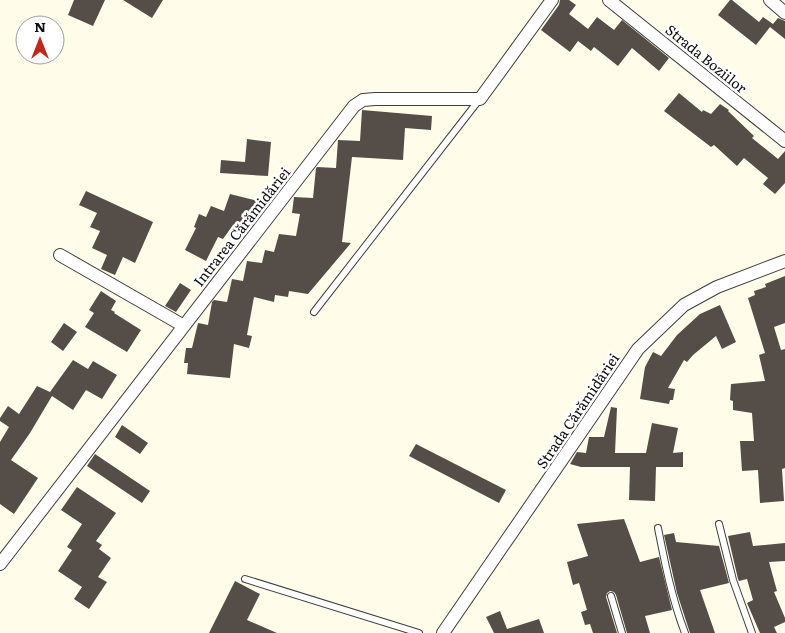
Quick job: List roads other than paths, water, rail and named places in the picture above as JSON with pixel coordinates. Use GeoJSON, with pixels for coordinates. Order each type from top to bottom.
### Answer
{"type":"FeatureCollection","features":[{"type":"Feature","properties":{"kind":"street"},"geometry":{"type":"LineString","coordinates":[[480,99],[552,0]]}},
{"type":"Feature","properties":{"kind":"street","name":"Strada Boziilor"},"geometry":{"type":"LineString","coordinates":[[609,0],[785,141]]}},
{"type":"Feature","properties":{"kind":"street"},"geometry":{"type":"LineString","coordinates":[[770,0],[785,13]]}},
{"type":"Feature","properties":{"kind":"street","name":"Intrarea Cărămidăriei"},"geometry":{"type":"LineString","coordinates":[[0,564],[354,106],[364,100],[375,99],[480,99]]}},
{"type":"Feature","properties":{"kind":"street"},"geometry":{"type":"LineString","coordinates":[[60,256],[184,326]]}},
{"type":"Feature","properties":{"kind":"street","name":"Strada Cărămidăriei"},"geometry":{"type":"LineString","coordinates":[[443,633],[638,349],[684,305],[717,287],[785,261]]}},
{"type":"Feature","properties":{"kind":"lane"},"geometry":{"type":"LineString","coordinates":[[314,312],[480,99]]}},
{"type":"Feature","properties":{"kind":"lane"},"geometry":{"type":"LineString","coordinates":[[719,524],[733,580],[752,633]]}},
{"type":"Feature","properties":{"kind":"lane"},"geometry":{"type":"LineString","coordinates":[[658,528],[668,580],[685,633]]}},
{"type":"Feature","properties":{"kind":"lane"},"geometry":{"type":"LineString","coordinates":[[245,579],[419,633]]}},
{"type":"Feature","properties":{"kind":"lane"},"geometry":{"type":"LineString","coordinates":[[611,596],[622,633]]}}]}
